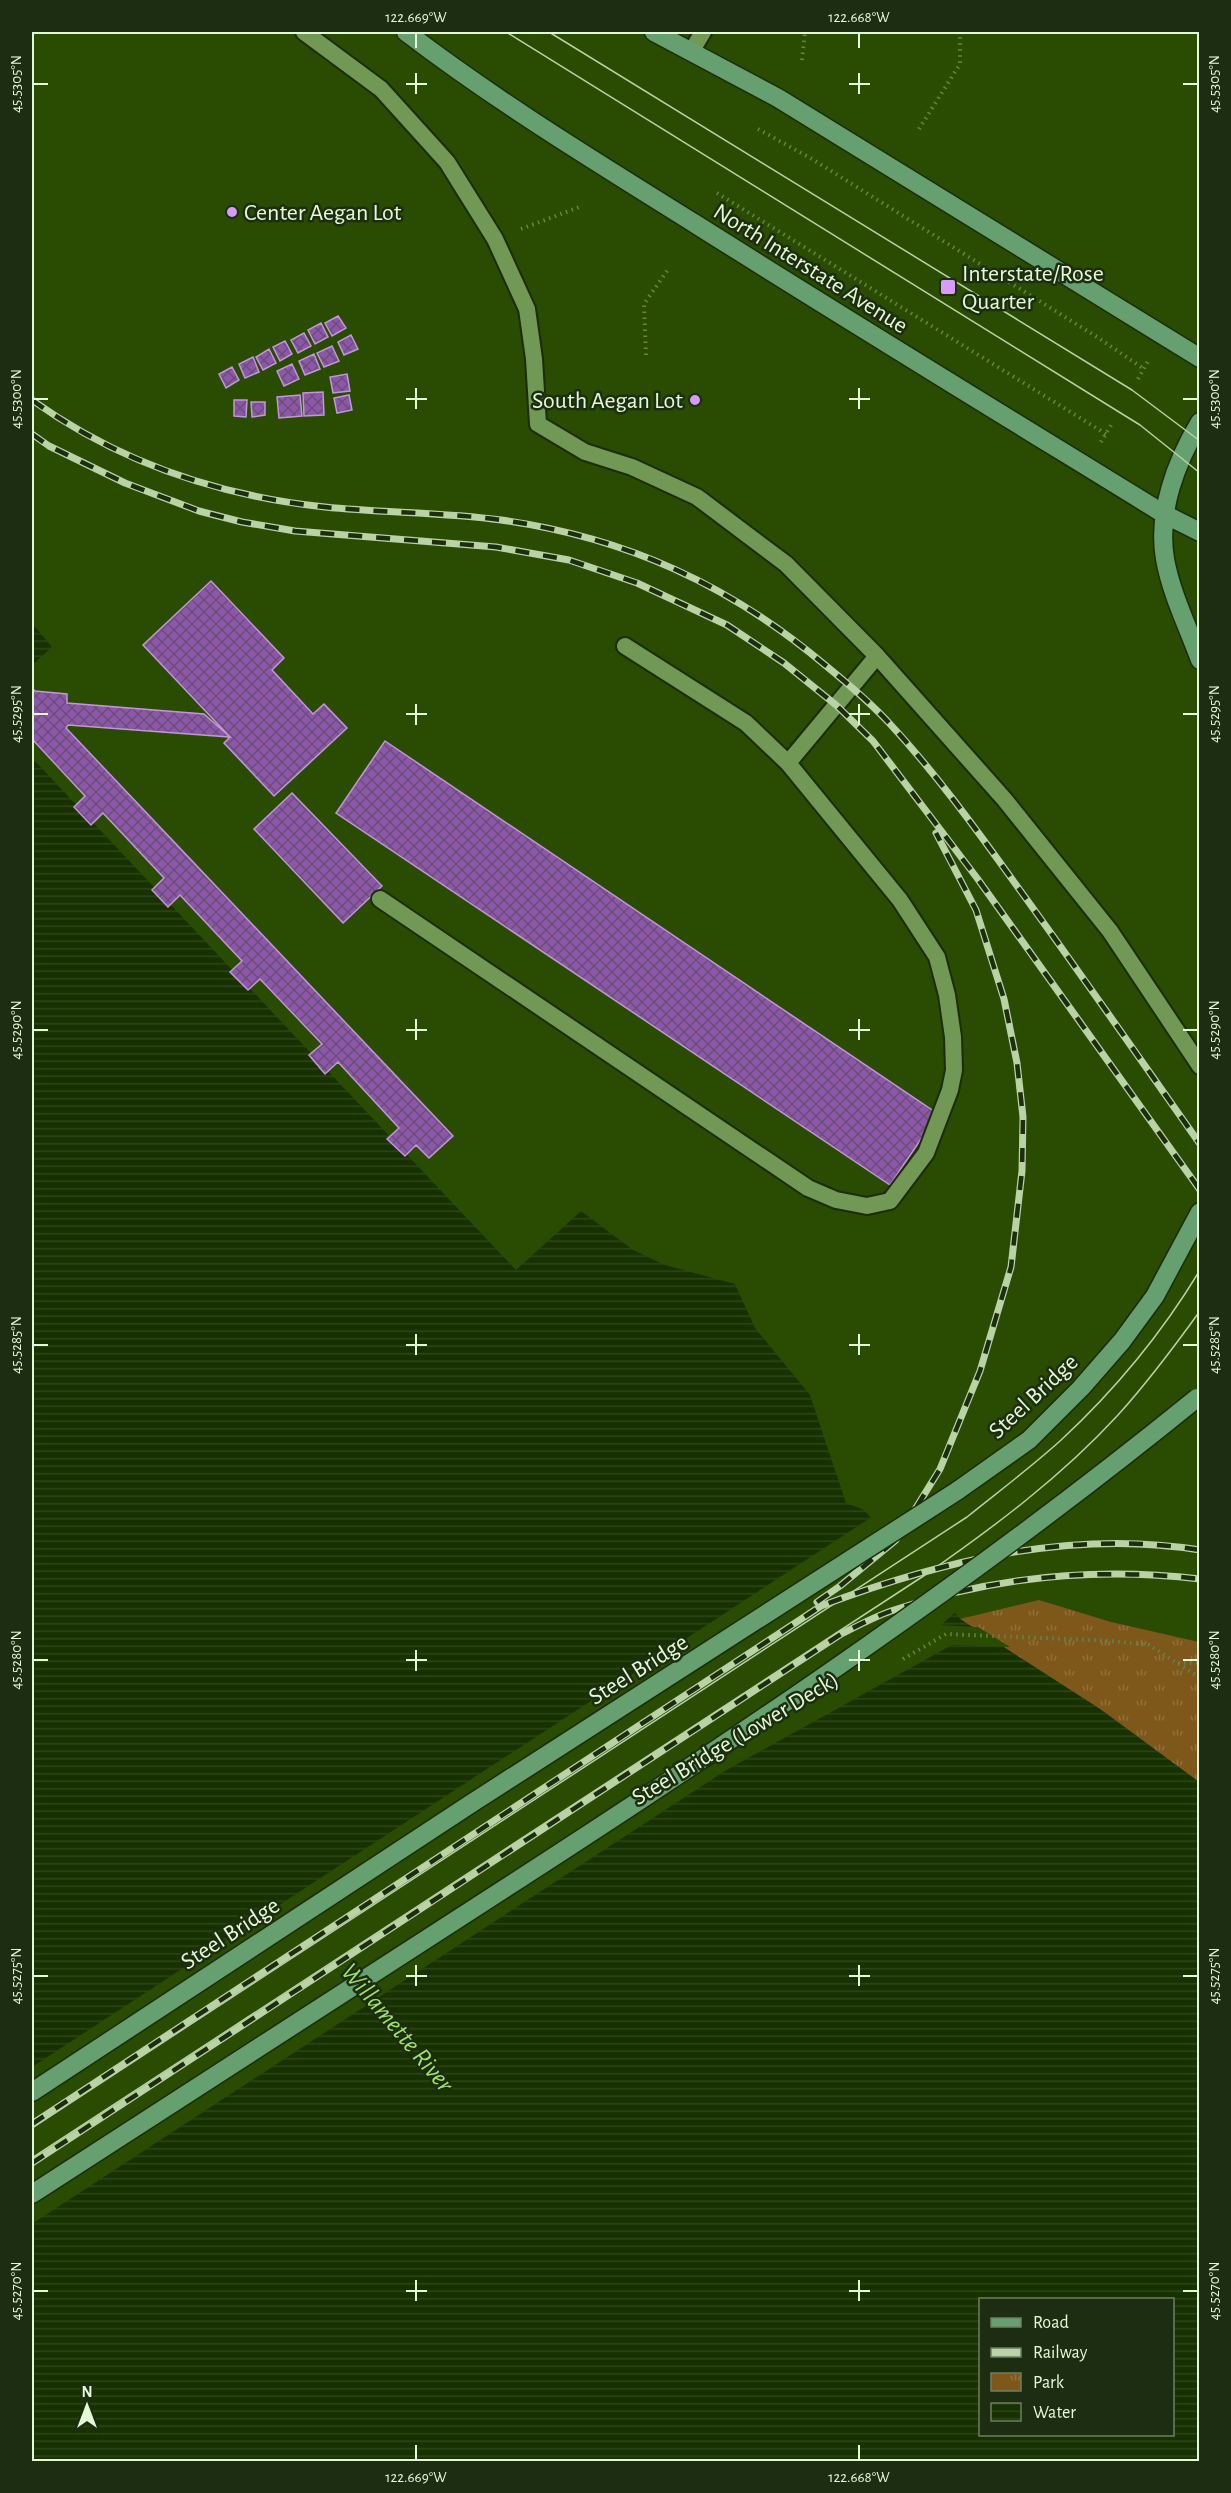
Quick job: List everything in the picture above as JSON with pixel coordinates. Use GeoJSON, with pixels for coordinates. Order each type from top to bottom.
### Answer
{"type":"FeatureCollection","features":[{"type":"Feature","properties":{"kind":"main road","name":"North Interstate Avenue"},"geometry":{"type":"LineString","coordinates":[[406,32],[451,66],[568,146],[1164,514],[1200,532]]}},
{"type":"Feature","properties":{"kind":"main road"},"geometry":{"type":"LineString","coordinates":[[654,32],[778,98],[1200,358]]}},
{"type":"Feature","properties":{"kind":"main road"},"geometry":{"type":"LineString","coordinates":[[1200,422],[1181,458],[1171,487],[1164,514],[1163,536],[1168,573],[1200,660]]}},
{"type":"Feature","properties":{"kind":"main road","name":"Steel Bridge"},"geometry":{"type":"LineString","coordinates":[[32,2092],[462,1809],[957,1491],[1029,1440],[1081,1388],[1122,1341],[1155,1296],[1200,1212]]}},
{"type":"Feature","properties":{"kind":"main road"},"geometry":{"type":"LineString","coordinates":[[32,2194],[594,1831],[898,1624],[1116,1464],[1200,1396]]}},
{"type":"Feature","properties":{"kind":"lane"},"geometry":{"type":"LineString","coordinates":[[304,32],[388,97],[447,162],[495,239],[526,309],[534,359],[538,424],[585,452],[632,467],[697,497],[786,564],[877,656],[1005,800],[1110,931],[1200,1066]]}},
{"type":"Feature","properties":{"kind":"lane"},"geometry":{"type":"LineString","coordinates":[[691,51],[703,32]]}},
{"type":"Feature","properties":{"kind":"lane"},"geometry":{"type":"LineString","coordinates":[[380,899],[808,1188],[836,1200],[867,1206],[890,1201],[926,1153],[950,1090],[954,1070],[953,1037],[947,995],[937,957],[900,900],[789,763],[746,723],[625,646]]}},
{"type":"Feature","properties":{"kind":"lane"},"geometry":{"type":"LineString","coordinates":[[789,763],[877,656]]}},
{"type":"Feature","properties":{"kind":"path"},"geometry":{"type":"LineString","coordinates":[[802,60],[805,32]]}},
{"type":"Feature","properties":{"kind":"path"},"geometry":{"type":"LineString","coordinates":[[919,129],[960,64],[960,32]]}},
{"type":"Feature","properties":{"kind":"path"},"geometry":{"type":"LineString","coordinates":[[758,129],[812,159],[1144,369]]}},
{"type":"Feature","properties":{"kind":"path"},"geometry":{"type":"LineString","coordinates":[[717,193],[1106,434]]}},
{"type":"Feature","properties":{"kind":"path"},"geometry":{"type":"LineString","coordinates":[[495,239],[582,206]]}},
{"type":"Feature","properties":{"kind":"path"},"geometry":{"type":"LineString","coordinates":[[646,356],[644,304],[669,268]]}},
{"type":"Feature","properties":{"kind":"path"},"geometry":{"type":"LineString","coordinates":[[1138,380],[1153,354]]}},
{"type":"Feature","properties":{"kind":"path"},"geometry":{"type":"LineString","coordinates":[[1097,450],[1113,422]]}},
{"type":"Feature","properties":{"kind":"path"},"geometry":{"type":"LineString","coordinates":[[899,1661],[946,1634],[1111,1641],[1149,1645],[1200,1678]]}},
{"type":"Feature","properties":{"kind":"path"},"geometry":{"type":"LineString","coordinates":[[1178,1663],[1200,1663]]}},
{"type":"Feature","properties":{"kind":"green space"},"geometry":{"type":"Polygon","coordinates":[[[1039,1600],[1111,1622],[1199,1642],[1199,1782],[1100,1709],[960,1619],[1039,1600]]]}},
{"type":"Feature","properties":{"kind":"water"},"geometry":{"type":"Polygon","coordinates":[[[32,623],[52,647],[32,665],[32,623]]]}},
{"type":"Feature","properties":{"kind":"water","name":"Willamette River"},"geometry":{"type":"Polygon","coordinates":[[[32,758],[516,1270],[581,1211],[633,1250],[665,1265],[735,1284],[755,1328],[810,1395],[846,1503],[864,1510],[960,1619],[1100,1709],[1199,1782],[1199,2461],[32,2461],[32,758]]]}},
{"type":"Feature","properties":{"kind":"pier"},"geometry":{"type":"Polygon","coordinates":[[[873,1516],[957,1611],[941,1625],[978,1627],[1010,1647],[952,1645],[725,1771],[32,2224],[32,2067],[873,1516]]]}},
{"type":"Feature","properties":{"kind":"building"},"geometry":{"type":"Polygon","coordinates":[[[338,316],[346,328],[332,336],[325,323],[338,316]]]}},
{"type":"Feature","properties":{"kind":"building"},"geometry":{"type":"Polygon","coordinates":[[[321,323],[328,337],[315,344],[308,330],[321,323]]]}},
{"type":"Feature","properties":{"kind":"building"},"geometry":{"type":"Polygon","coordinates":[[[304,333],[311,346],[298,353],[291,340],[304,333]]]}},
{"type":"Feature","properties":{"kind":"building"},"geometry":{"type":"Polygon","coordinates":[[[351,335],[358,349],[344,355],[338,342],[351,335]]]}},
{"type":"Feature","properties":{"kind":"building"},"geometry":{"type":"Polygon","coordinates":[[[285,341],[292,354],[280,361],[273,347],[285,341]]]}},
{"type":"Feature","properties":{"kind":"building"},"geometry":{"type":"Polygon","coordinates":[[[332,346],[339,361],[324,367],[317,353],[332,346]]]}},
{"type":"Feature","properties":{"kind":"building"},"geometry":{"type":"Polygon","coordinates":[[[269,349],[276,363],[263,370],[256,357],[269,349]]]}},
{"type":"Feature","properties":{"kind":"building"},"geometry":{"type":"Polygon","coordinates":[[[314,354],[320,369],[305,375],[299,361],[314,354]]]}},
{"type":"Feature","properties":{"kind":"building"},"geometry":{"type":"Polygon","coordinates":[[[253,357],[259,372],[245,378],[239,364],[253,357]]]}},
{"type":"Feature","properties":{"kind":"building"},"geometry":{"type":"Polygon","coordinates":[[[292,364],[299,379],[284,386],[277,371],[292,364]]]}},
{"type":"Feature","properties":{"kind":"building"},"geometry":{"type":"Polygon","coordinates":[[[232,367],[239,380],[226,388],[219,374],[232,367]]]}},
{"type":"Feature","properties":{"kind":"building"},"geometry":{"type":"Polygon","coordinates":[[[347,374],[350,391],[333,393],[330,377],[347,374]]]}},
{"type":"Feature","properties":{"kind":"building"},"geometry":{"type":"Polygon","coordinates":[[[323,392],[324,415],[304,416],[303,393],[323,392]]]}},
{"type":"Feature","properties":{"kind":"building"},"geometry":{"type":"Polygon","coordinates":[[[300,395],[302,416],[279,418],[277,397],[300,395]]]}},
{"type":"Feature","properties":{"kind":"building"},"geometry":{"type":"Polygon","coordinates":[[[349,395],[352,410],[337,413],[334,398],[349,395]]]}},
{"type":"Feature","properties":{"kind":"building"},"geometry":{"type":"Polygon","coordinates":[[[234,400],[247,400],[246,417],[234,416],[234,400]]]}},
{"type":"Feature","properties":{"kind":"building"},"geometry":{"type":"Polygon","coordinates":[[[251,402],[265,402],[265,415],[252,417],[251,402]]]}},
{"type":"Feature","properties":{"kind":"building"},"geometry":{"type":"Polygon","coordinates":[[[211,581],[284,658],[272,670],[313,714],[324,704],[347,728],[274,796],[224,743],[230,737],[143,645],[211,581]]]}},
{"type":"Feature","properties":{"kind":"building"},"geometry":{"type":"Polygon","coordinates":[[[32,688],[35,691],[67,694],[67,703],[204,714],[230,737],[68,725],[66,728],[453,1136],[429,1158],[416,1145],[405,1156],[387,1139],[399,1128],[338,1062],[325,1074],[309,1055],[322,1044],[260,979],[248,990],[230,972],[242,961],[180,895],[168,907],[152,890],[164,878],[103,813],[91,825],[74,807],[85,796],[32,739],[32,688]]]}},
{"type":"Feature","properties":{"kind":"building"},"geometry":{"type":"Polygon","coordinates":[[[385,741],[938,1114],[890,1185],[336,813],[385,741]]]}},
{"type":"Feature","properties":{"kind":"building"},"geometry":{"type":"Polygon","coordinates":[[[292,793],[382,886],[343,923],[254,829],[292,793]]]}},
{"type":"Feature","properties":{"kind":"tram line"},"geometry":{"type":"LineString","coordinates":[[506,32],[1140,425],[1200,473]]}},
{"type":"Feature","properties":{"kind":"tram line"},"geometry":{"type":"LineString","coordinates":[[549,32],[1132,390],[1200,441]]}},
{"type":"Feature","properties":{"kind":"tram line"},"geometry":{"type":"LineString","coordinates":[[32,2128],[967,1517],[1049,1451],[1118,1382],[1170,1316],[1200,1270]]}},
{"type":"Feature","properties":{"kind":"tram line"},"geometry":{"type":"LineString","coordinates":[[32,2158],[925,1575],[1026,1500],[1096,1438],[1140,1390],[1200,1311]]}},
{"type":"Feature","properties":{"kind":"railway"},"geometry":{"type":"LineString","coordinates":[[32,400],[65,422],[135,458],[209,485],[286,502],[325,507],[479,517],[547,528],[633,552],[713,588],[752,611],[789,636],[858,693],[890,724],[927,767],[963,812],[1073,963],[1200,1144]]}},
{"type":"Feature","properties":{"kind":"railway"},"geometry":{"type":"LineString","coordinates":[[32,434],[49,446],[125,483],[199,511],[242,522],[295,531],[496,547],[569,560],[637,583],[727,625],[784,663],[836,705],[873,741],[977,878],[1200,1190]]}},
{"type":"Feature","properties":{"kind":"railway"},"geometry":{"type":"LineString","coordinates":[[817,1602],[896,1540],[940,1469],[980,1371],[1011,1267],[1022,1171],[1023,1117],[1017,1063],[1004,999],[976,910],[936,833]]}},
{"type":"Feature","properties":{"kind":"railway"},"geometry":{"type":"LineString","coordinates":[[32,2124],[821,1606],[912,1575],[1007,1553],[1104,1544],[1152,1545],[1200,1550]]}},
{"type":"Feature","properties":{"kind":"railway"},"geometry":{"type":"LineString","coordinates":[[32,2163],[841,1634],[885,1613],[929,1599],[1005,1583],[1082,1575],[1121,1574],[1200,1579]]}},
{"type":"Feature","properties":{"kind":"place","name":"Center Aegan Lot"},"geometry":{"type":"Point","coordinates":[232,212]}},
{"type":"Feature","properties":{"kind":"place","name":"Interstate/Rose Quarter"},"geometry":{"type":"Point","coordinates":[948,287]}},
{"type":"Feature","properties":{"kind":"place","name":"South Aegan Lot"},"geometry":{"type":"Point","coordinates":[695,400]}}]}
